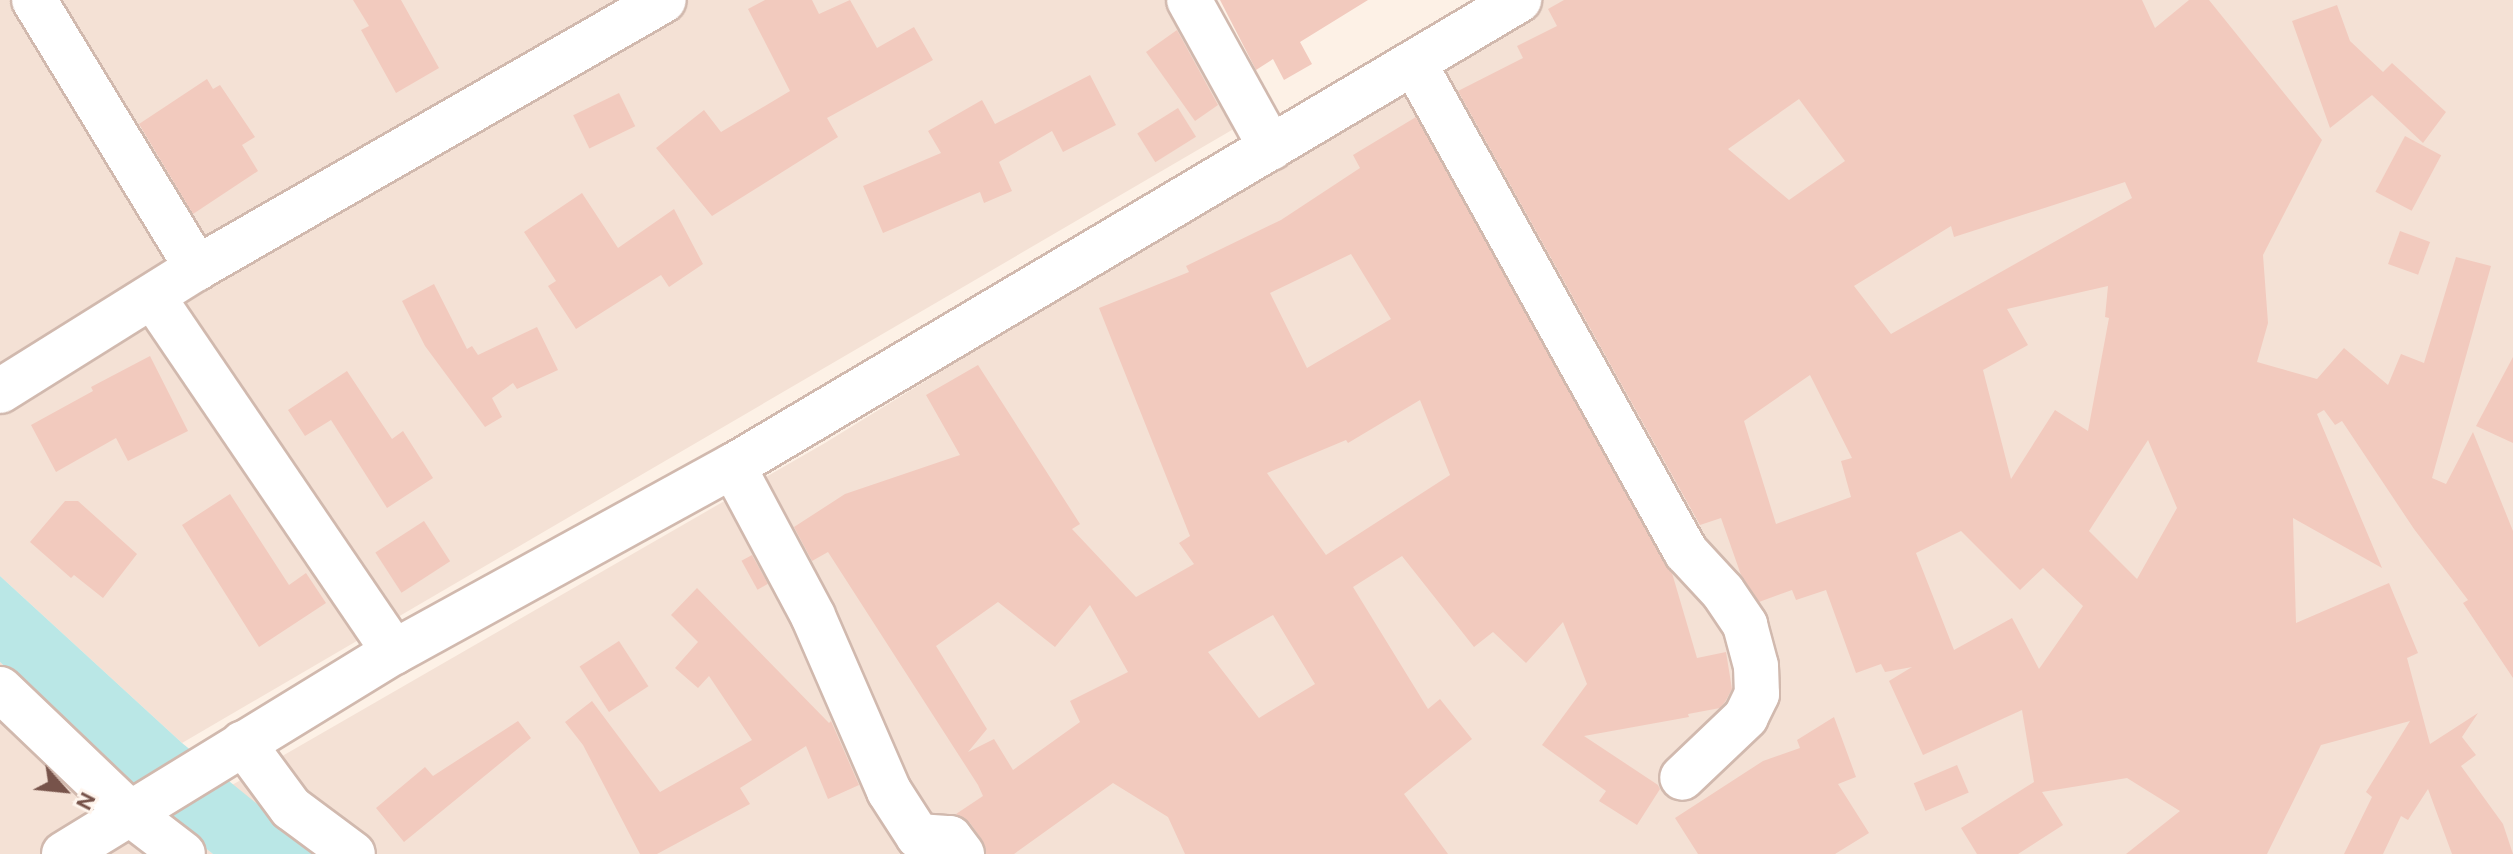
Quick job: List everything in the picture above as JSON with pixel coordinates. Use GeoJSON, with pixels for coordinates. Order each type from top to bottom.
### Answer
{"type":"FeatureCollection","features":[{"type":"Feature","properties":{"kind":"street"},"geometry":{"type":"LineString","coordinates":[[34,0],[197,268]]}},
{"type":"Feature","properties":{"kind":"street"},"geometry":{"type":"LineString","coordinates":[[0,391],[197,268],[664,0]]}},
{"type":"Feature","properties":{"kind":"street"},"geometry":{"type":"LineString","coordinates":[[1189,0],[1271,148]]}},
{"type":"Feature","properties":{"kind":"street"},"geometry":{"type":"LineString","coordinates":[[64,854],[394,652],[733,466],[1519,0]]}},
{"type":"Feature","properties":{"kind":"street"},"geometry":{"type":"LineString","coordinates":[[1414,63],[1686,552],[1723,592],[1745,625],[1756,666],[1757,694],[1746,717],[1682,778]]}},
{"type":"Feature","properties":{"kind":"street"},"geometry":{"type":"LineString","coordinates":[[153,297],[394,652]]}},
{"type":"Feature","properties":{"kind":"street"},"geometry":{"type":"LineString","coordinates":[[733,466],[813,616],[889,791],[918,836],[950,838],[962,854]]}},
{"type":"Feature","properties":{"kind":"street"},"geometry":{"type":"LineString","coordinates":[[0,689],[132,815],[183,854]]}},
{"type":"Feature","properties":{"kind":"street"},"geometry":{"type":"LineString","coordinates":[[243,743],[291,808],[353,854]]}},
{"type":"Feature","properties":{"kind":"shaded area"},"geometry":{"type":"Polygon","coordinates":[[[0,0],[1197,0],[1261,113],[182,743],[0,576],[0,0]]]}},
{"type":"Feature","properties":{"kind":"shaded area"},"geometry":{"type":"Polygon","coordinates":[[[1543,0],[2513,0],[2513,854],[319,854],[232,785],[825,443],[1543,0]]]}},
{"type":"Feature","properties":{"kind":"shaded area"},"geometry":{"type":"Polygon","coordinates":[[[0,662],[191,837],[213,854],[0,854],[0,662]]]}},
{"type":"Feature","properties":{"kind":"water"},"geometry":{"type":"Polygon","coordinates":[[[0,576],[182,743],[319,854],[213,854],[191,837],[0,662],[0,576]]]}},
{"type":"Feature","properties":{"kind":"building"},"geometry":{"type":"Polygon","coordinates":[[[353,0],[401,0],[439,68],[396,93],[361,30],[369,26],[353,0]]]}},
{"type":"Feature","properties":{"kind":"building"},"geometry":{"type":"Polygon","coordinates":[[[765,0],[812,0],[819,14],[850,0],[877,48],[914,27],[933,60],[827,118],[838,137],[712,216],[656,148],[704,110],[721,132],[790,91],[748,9],[765,0]]]}},
{"type":"Feature","properties":{"kind":"building"},"geometry":{"type":"Polygon","coordinates":[[[1220,0],[1368,0],[1300,42],[1312,64],[1284,80],[1273,59],[1256,70],[1220,0]]]}},
{"type":"Feature","properties":{"kind":"building"},"geometry":{"type":"Polygon","coordinates":[[[1564,0],[2142,0],[2155,28],[2189,0],[2209,0],[2322,140],[2263,255],[2268,323],[2257,362],[2317,379],[2344,348],[2388,385],[2401,354],[2424,363],[2456,257],[2491,266],[2432,478],[2446,484],[2473,432],[2513,531],[2513,678],[2463,603],[2468,600],[2414,529],[2342,421],[2335,425],[2324,410],[2317,414],[2382,568],[2293,518],[2296,623],[2389,583],[2418,653],[2407,658],[2430,744],[2478,713],[2462,737],[2476,755],[2461,766],[2503,824],[2513,854],[2452,854],[2428,789],[2408,820],[2401,816],[2383,854],[2344,854],[2372,797],[2366,792],[2410,721],[2321,745],[2267,854],[2126,854],[2180,811],[2127,778],[2042,792],[2063,825],[2018,854],[1977,854],[1961,828],[2034,782],[2022,710],[1923,755],[1889,681],[1912,667],[1885,672],[1881,664],[1856,673],[1826,590],[1796,600],[1792,590],[1759,602],[1741,575],[1721,518],[1700,525],[1458,91],[1523,58],[1517,46],[1557,26],[1548,9],[1564,0]],[[1799,99],[1728,149],[1789,200],[1845,161],[1799,99]],[[2125,182],[1954,237],[1951,226],[1854,286],[1891,334],[2132,198],[2125,182]],[[2108,286],[2007,309],[2028,345],[1983,370],[2011,479],[2055,410],[2088,431],[2109,318],[2105,317],[2108,286]],[[1810,375],[1744,421],[1776,524],[1851,497],[1841,461],[1852,458],[1810,375]],[[2148,440],[2089,531],[2137,579],[2177,508],[2148,440]],[[1961,531],[1916,553],[1954,650],[2012,618],[2039,669],[2083,606],[2043,568],[2020,590],[1961,531]]]}},
{"type":"Feature","properties":{"kind":"building"},"geometry":{"type":"Polygon","coordinates":[[[2337,5],[2350,41],[2383,72],[2392,63],[2446,112],[2423,143],[2372,95],[2330,128],[2292,21],[2337,5]]]}},
{"type":"Feature","properties":{"kind":"building"},"geometry":{"type":"Polygon","coordinates":[[[1177,30],[1218,105],[1195,121],[1146,52],[1177,30]]]}},
{"type":"Feature","properties":{"kind":"building"},"geometry":{"type":"Polygon","coordinates":[[[1090,75],[1116,125],[1063,152],[1052,131],[999,162],[1012,191],[984,203],[980,192],[883,233],[863,186],[941,153],[928,131],[982,100],[995,124],[1090,75]]]}},
{"type":"Feature","properties":{"kind":"building"},"geometry":{"type":"Polygon","coordinates":[[[207,79],[213,89],[220,85],[255,137],[242,145],[258,171],[193,214],[139,124],[207,79]]]}},
{"type":"Feature","properties":{"kind":"building"},"geometry":{"type":"Polygon","coordinates":[[[619,93],[635,126],[589,149],[573,115],[619,93]]]}},
{"type":"Feature","properties":{"kind":"building"},"geometry":{"type":"Polygon","coordinates":[[[1178,108],[1196,137],[1155,162],[1137,133],[1178,108]]]}},
{"type":"Feature","properties":{"kind":"building"},"geometry":{"type":"Polygon","coordinates":[[[1416,117],[1672,573],[1697,658],[1726,652],[1732,689],[1720,708],[1688,714],[1689,717],[1584,736],[1658,785],[1660,789],[1637,825],[1599,801],[1606,791],[1542,745],[1587,684],[1563,622],[1526,663],[1493,632],[1474,647],[1402,556],[1353,587],[1428,709],[1440,699],[1472,739],[1404,794],[1448,854],[1185,854],[1168,817],[1113,783],[1014,854],[986,854],[982,840],[970,823],[956,814],[983,796],[978,785],[828,552],[812,561],[794,527],[845,494],[960,455],[926,395],[978,365],[1080,524],[1072,529],[1136,597],[1194,564],[1179,543],[1190,536],[1099,308],[1189,272],[1186,266],[1281,220],[1360,168],[1353,155],[1416,117]],[[1351,254],[1270,293],[1307,368],[1391,319],[1351,254]],[[1420,400],[1348,443],[1346,440],[1267,473],[1326,555],[1450,475],[1420,400]],[[998,602],[936,646],[987,729],[968,752],[994,739],[1013,770],[1080,722],[1070,701],[1128,672],[1090,605],[1055,647],[998,602]],[[1273,615],[1208,652],[1259,718],[1315,684],[1273,615]]]}},
{"type":"Feature","properties":{"kind":"building"},"geometry":{"type":"Polygon","coordinates":[[[2405,136],[2441,155],[2412,211],[2375,192],[2405,136]]]}},
{"type":"Feature","properties":{"kind":"building"},"geometry":{"type":"Polygon","coordinates":[[[582,193],[618,248],[674,209],[703,264],[669,287],[661,275],[576,329],[548,286],[556,281],[524,232],[582,193]]]}},
{"type":"Feature","properties":{"kind":"building"},"geometry":{"type":"Polygon","coordinates":[[[2400,231],[2430,242],[2418,275],[2388,264],[2400,231]]]}},
{"type":"Feature","properties":{"kind":"building"},"geometry":{"type":"Polygon","coordinates":[[[434,284],[467,349],[472,346],[478,355],[537,327],[558,370],[517,389],[513,383],[492,398],[502,417],[485,427],[425,346],[402,301],[434,284]]]}},
{"type":"Feature","properties":{"kind":"building"},"geometry":{"type":"Polygon","coordinates":[[[150,356],[188,431],[128,461],[116,438],[56,472],[31,425],[93,391],[91,387],[150,356]]]}},
{"type":"Feature","properties":{"kind":"building"},"geometry":{"type":"Polygon","coordinates":[[[2513,357],[2513,443],[2476,426],[2513,357]]]}},
{"type":"Feature","properties":{"kind":"building"},"geometry":{"type":"Polygon","coordinates":[[[347,371],[392,439],[403,431],[433,478],[387,508],[331,420],[305,436],[288,410],[347,371]]]}},
{"type":"Feature","properties":{"kind":"building"},"geometry":{"type":"Polygon","coordinates":[[[230,494],[289,585],[306,573],[326,603],[259,647],[182,525],[230,494]]]}},
{"type":"Feature","properties":{"kind":"building"},"geometry":{"type":"Polygon","coordinates":[[[65,501],[78,501],[137,554],[103,598],[74,575],[71,578],[30,542],[65,501]]]}},
{"type":"Feature","properties":{"kind":"building"},"geometry":{"type":"Polygon","coordinates":[[[424,521],[450,561],[401,593],[375,553],[424,521]]]}},
{"type":"Feature","properties":{"kind":"building"},"geometry":{"type":"Polygon","coordinates":[[[752,555],[768,584],[758,590],[742,561],[752,555]]]}},
{"type":"Feature","properties":{"kind":"building"},"geometry":{"type":"Polygon","coordinates":[[[697,588],[829,723],[831,721],[859,785],[828,799],[806,746],[740,788],[750,804],[657,854],[640,854],[583,745],[565,722],[592,701],[660,792],[752,740],[709,676],[698,688],[675,668],[698,642],[671,615],[697,588]]]}},
{"type":"Feature","properties":{"kind":"building"},"geometry":{"type":"Polygon","coordinates":[[[619,641],[648,686],[609,712],[580,667],[619,641]]]}},
{"type":"Feature","properties":{"kind":"building"},"geometry":{"type":"Polygon","coordinates":[[[1834,717],[1856,777],[1838,784],[1869,833],[1835,854],[1698,854],[1675,818],[1763,761],[1800,748],[1797,740],[1834,717]]]}},
{"type":"Feature","properties":{"kind":"building"},"geometry":{"type":"Polygon","coordinates":[[[518,721],[531,738],[404,842],[376,808],[425,767],[433,776],[518,721]]]}},
{"type":"Feature","properties":{"kind":"building"},"geometry":{"type":"Polygon","coordinates":[[[1957,765],[1969,793],[1925,811],[1914,783],[1957,765]]]}}]}
